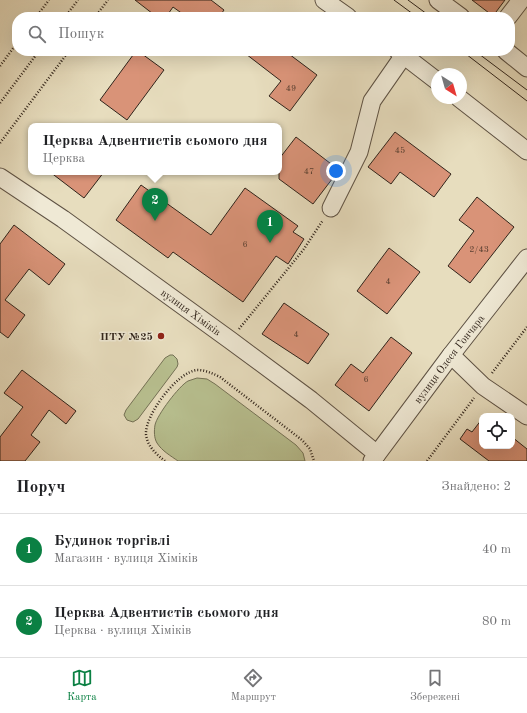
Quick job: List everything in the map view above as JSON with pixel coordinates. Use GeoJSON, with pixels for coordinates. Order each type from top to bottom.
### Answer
{"type":"FeatureCollection","features":[{"type":"Feature","properties":{"kind":"street"},"geometry":{"type":"LineString","coordinates":[[324,0],[341,12]]}},
{"type":"Feature","properties":{"kind":"street"},"geometry":{"type":"LineString","coordinates":[[438,0],[454,12]]}},
{"type":"Feature","properties":{"kind":"street"},"geometry":{"type":"LineString","coordinates":[[512,12],[520,0]]}},
{"type":"Feature","properties":{"kind":"street"},"geometry":{"type":"LineString","coordinates":[[331,208],[359,152],[372,101],[399,56]]}},
{"type":"Feature","properties":{"kind":"street"},"geometry":{"type":"LineString","coordinates":[[405,56],[431,76]]}},
{"type":"Feature","properties":{"kind":"street"},"geometry":{"type":"LineString","coordinates":[[512,56],[527,68]]}},
{"type":"Feature","properties":{"kind":"street"},"geometry":{"type":"LineString","coordinates":[[467,104],[527,151]]}},
{"type":"Feature","properties":{"kind":"street","name":"вулиця Хіміків"},"geometry":{"type":"LineString","coordinates":[[0,177],[63,219],[311,400],[374,458]]}},
{"type":"Feature","properties":{"kind":"street","name":"вулиця Олеся Гончара"},"geometry":{"type":"LineString","coordinates":[[374,458],[451,355],[527,258]]}},
{"type":"Feature","properties":{"kind":"street"},"geometry":{"type":"LineString","coordinates":[[451,355],[483,386],[527,416]]}},
{"type":"Feature","properties":{"kind":"path"},"geometry":{"type":"LineString","coordinates":[[40,12],[49,0]]}},
{"type":"Feature","properties":{"kind":"path"},"geometry":{"type":"LineString","coordinates":[[69,12],[78,0]]}},
{"type":"Feature","properties":{"kind":"path"},"geometry":{"type":"LineString","coordinates":[[99,12],[108,0]]}},
{"type":"Feature","properties":{"kind":"path"},"geometry":{"type":"LineString","coordinates":[[0,66],[12,50]]}},
{"type":"Feature","properties":{"kind":"path"},"geometry":{"type":"LineString","coordinates":[[0,103],[35,56]]}},
{"type":"Feature","properties":{"kind":"path"},"geometry":{"type":"LineString","coordinates":[[0,143],[66,56]]}},
{"type":"Feature","properties":{"kind":"path"},"geometry":{"type":"LineString","coordinates":[[230,340],[304,249],[331,208]]}},
{"type":"Feature","properties":{"kind":"path"},"geometry":{"type":"LineString","coordinates":[[164,461],[150,447],[146,435],[147,422],[153,411],[175,382],[184,374],[196,370],[209,371],[220,377],[302,440],[310,449],[314,461]]}},
{"type":"Feature","properties":{"kind":"green space"},"geometry":{"type":"Polygon","coordinates":[[[173,355],[177,359],[177,367],[138,419],[133,422],[127,420],[124,415],[126,410],[165,358],[173,355]]]}},
{"type":"Feature","properties":{"kind":"green space"},"geometry":{"type":"Polygon","coordinates":[[[197,378],[207,379],[215,384],[296,445],[303,453],[305,461],[178,461],[167,453],[159,446],[155,439],[154,430],[157,420],[174,394],[188,381],[197,378]]]}},
{"type":"Feature","properties":{"kind":"building"},"geometry":{"type":"Polygon","coordinates":[[[135,0],[211,0],[224,10],[223,12],[180,12],[173,7],[170,12],[151,12],[135,0]]]}},
{"type":"Feature","properties":{"kind":"building"},"geometry":{"type":"Polygon","coordinates":[[[472,0],[505,0],[496,12],[488,12],[472,0]]]}},
{"type":"Feature","properties":{"kind":"building"},"geometry":{"type":"Polygon","coordinates":[[[132,56],[145,56],[164,70],[127,120],[100,100],[132,56]]]}},
{"type":"Feature","properties":{"kind":"building"},"geometry":{"type":"Polygon","coordinates":[[[248,56],[292,56],[317,75],[290,111],[269,96],[281,81],[248,56]]]}},
{"type":"Feature","properties":{"kind":"building"},"geometry":{"type":"Polygon","coordinates":[[[395,132],[451,174],[434,197],[400,172],[391,184],[368,167],[395,132]]]}},
{"type":"Feature","properties":{"kind":"building"},"geometry":{"type":"Polygon","coordinates":[[[296,137],[339,170],[313,204],[279,179],[279,175],[282,175],[282,155],[296,137]]]}},
{"type":"Feature","properties":{"kind":"building"},"geometry":{"type":"Polygon","coordinates":[[[54,175],[102,175],[84,198],[54,175]]]}},
{"type":"Feature","properties":{"kind":"building"},"geometry":{"type":"Polygon","coordinates":[[[141,185],[211,235],[245,188],[298,226],[293,232],[304,239],[288,264],[276,256],[243,302],[173,252],[168,258],[116,220],[141,185]]]}},
{"type":"Feature","properties":{"kind":"building"},"geometry":{"type":"Polygon","coordinates":[[[477,197],[514,227],[470,283],[448,266],[474,231],[459,220],[477,197]]]}},
{"type":"Feature","properties":{"kind":"building"},"geometry":{"type":"Polygon","coordinates":[[[14,225],[65,264],[49,285],[29,269],[5,300],[25,315],[8,338],[0,332],[0,244],[14,225]]]}},
{"type":"Feature","properties":{"kind":"building"},"geometry":{"type":"Polygon","coordinates":[[[389,248],[420,272],[387,314],[357,291],[389,248]]]}},
{"type":"Feature","properties":{"kind":"building"},"geometry":{"type":"Polygon","coordinates":[[[284,303],[329,334],[308,364],[262,334],[284,303]]]}},
{"type":"Feature","properties":{"kind":"building"},"geometry":{"type":"Polygon","coordinates":[[[391,337],[412,353],[369,411],[335,385],[351,364],[363,373],[391,337]]]}},
{"type":"Feature","properties":{"kind":"building"},"geometry":{"type":"Polygon","coordinates":[[[22,370],[76,411],[66,424],[49,410],[31,435],[40,442],[25,461],[0,461],[0,437],[23,407],[4,393],[22,370]]]}},
{"type":"Feature","properties":{"kind":"building"},"geometry":{"type":"Polygon","coordinates":[[[479,423],[479,449],[515,449],[515,439],[527,449],[527,461],[489,461],[460,439],[467,429],[472,432],[479,423]]]}},
{"type":"Feature","properties":{"kind":"tram line"},"geometry":{"type":"LineString","coordinates":[[394,0],[410,12]]}},
{"type":"Feature","properties":{"kind":"tram line"},"geometry":{"type":"LineString","coordinates":[[408,0],[424,12]]}},
{"type":"Feature","properties":{"kind":"tram line"},"geometry":{"type":"LineString","coordinates":[[468,56],[527,101]]}},
{"type":"Feature","properties":{"kind":"tram line"},"geometry":{"type":"LineString","coordinates":[[482,56],[527,90]]}},
{"type":"Feature","properties":{"kind":"place","name":"Церква Адвентистів сьомого дня"},"geometry":{"type":"Point","coordinates":[155,221]}},
{"type":"Feature","properties":{"kind":"place","name":"Будинок торгівлі"},"geometry":{"type":"Point","coordinates":[270,243]}},
{"type":"Feature","properties":{"kind":"place","name":"ПТУ №25"},"geometry":{"type":"Point","coordinates":[161,336]}}]}
